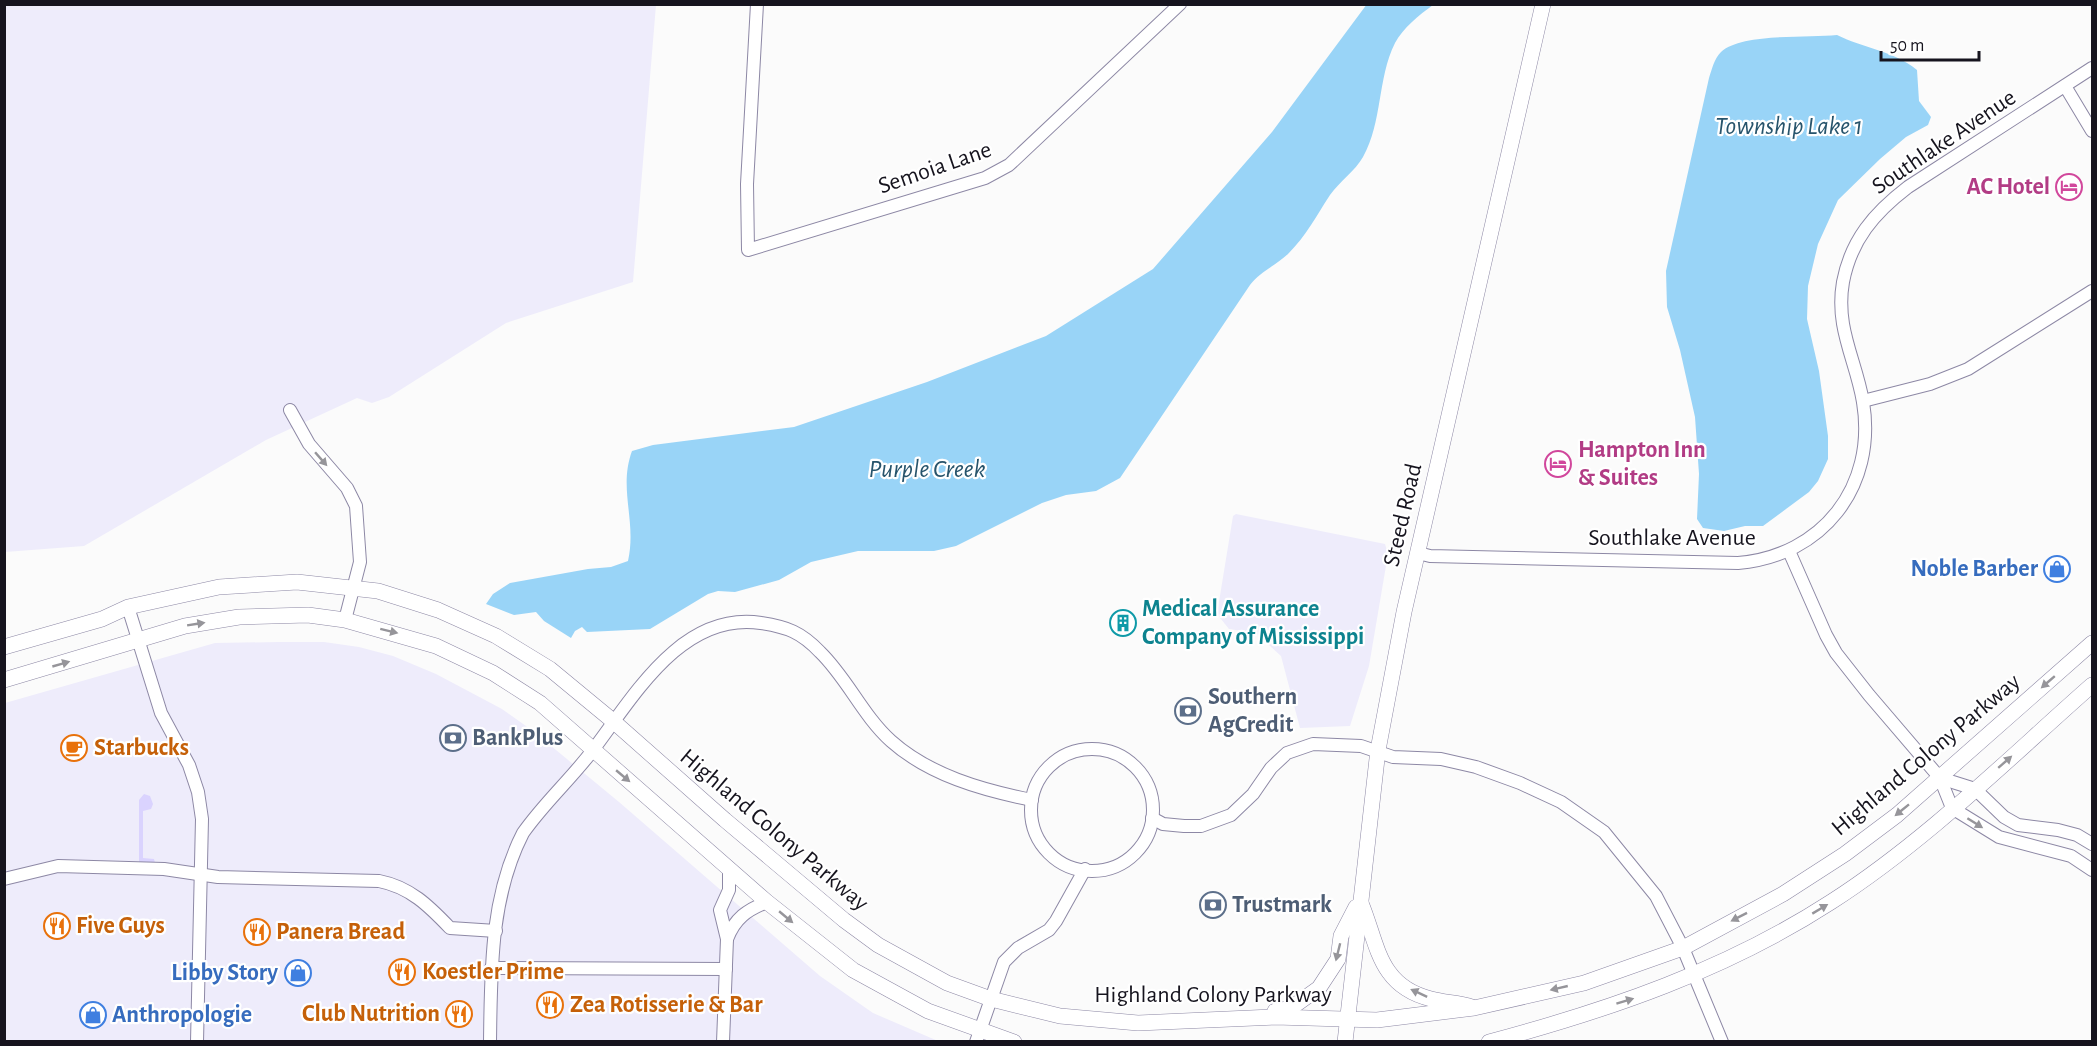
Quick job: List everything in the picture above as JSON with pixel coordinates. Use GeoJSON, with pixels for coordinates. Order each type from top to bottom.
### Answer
{"type":"FeatureCollection","features":[{"type":"Feature","properties":{"kind":"street","name":"Semoia Lane"},"geometry":{"type":"LineString","coordinates":[[757,4],[747,184],[748,250],[986,178],[1010,165],[1179,4]]}},
{"type":"Feature","properties":{"kind":"street","name":"Steed Road"},"geometry":{"type":"LineString","coordinates":[[1345,1041],[1378,750],[1404,612],[1543,4]]}},
{"type":"Feature","properties":{"kind":"street","name":"Southlake Avenue"},"geometry":{"type":"LineString","coordinates":[[1418,553],[1441,556],[1726,563],[1771,558],[1789,551],[1822,530],[1844,504],[1853,487],[1864,442],[1863,401],[1849,356],[1842,304],[1847,263],[1856,242],[1882,207],[1908,187],[2092,68]]}},
{"type":"Feature","properties":{"kind":"street"},"geometry":{"type":"LineString","coordinates":[[2065,86],[2092,131]]}},
{"type":"Feature","properties":{"kind":"street"},"geometry":{"type":"LineString","coordinates":[[1863,401],[1930,384],[1968,369],[2092,291]]}},
{"type":"Feature","properties":{"kind":"street"},"geometry":{"type":"LineString","coordinates":[[290,410],[309,444],[347,488],[356,506],[360,562],[345,620]]}},
{"type":"Feature","properties":{"kind":"street"},"geometry":{"type":"LineString","coordinates":[[1789,551],[1826,635],[1836,652],[1869,695],[1940,778],[1952,808],[1999,837],[2071,856],[2092,870]]}},
{"type":"Feature","properties":{"kind":"street","name":"Highland Colony Parkway"},"geometry":{"type":"LineString","coordinates":[[4,647],[102,619],[128,607],[219,587],[297,582],[378,591],[438,609],[496,636],[550,669],[725,820],[844,920],[878,945],[917,968],[991,999],[1060,1016],[1138,1023],[1242,1018],[1377,1020],[1474,1008],[1584,982],[1683,948],[1783,894],[1845,854],[1940,778],[2092,643]]}},
{"type":"Feature","properties":{"kind":"street"},"geometry":{"type":"LineString","coordinates":[[128,607],[161,713],[189,765],[198,792],[202,819],[197,1041]]}},
{"type":"Feature","properties":{"kind":"street"},"geometry":{"type":"LineString","coordinates":[[4,680],[185,626],[239,617],[308,615],[345,620],[436,646],[493,673],[540,703],[767,902],[853,970],[978,1036],[1014,1041]]}},
{"type":"Feature","properties":{"kind":"street"},"geometry":{"type":"LineString","coordinates":[[490,1041],[491,968],[496,931],[505,876],[523,833],[535,815],[593,751],[613,721],[674,650],[708,628],[748,621],[789,628],[820,652],[891,740],[908,753],[943,774],[994,792],[1032,800]]}},
{"type":"Feature","properties":{"kind":"street"},"geometry":{"type":"LineString","coordinates":[[1489,1041],[1637,998],[1771,938],[1832,901],[1895,857],[2092,685]]}},
{"type":"Feature","properties":{"kind":"street"},"geometry":{"type":"LineString","coordinates":[[1152,818],[1163,824],[1201,826],[1230,815],[1253,794],[1271,768],[1287,753],[1313,744],[1337,744],[1378,750],[1393,757],[1441,759],[1476,766],[1561,802],[1604,832],[1656,896],[1695,974],[1722,1041]]}},
{"type":"Feature","properties":{"kind":"street"},"geometry":{"type":"LineString","coordinates":[[1074,751],[1111,752],[1132,763],[1147,784],[1152,818],[1141,844],[1123,862],[1097,870],[1085,869],[1060,862],[1042,844],[1035,832],[1032,800],[1041,775],[1060,756],[1074,751]]}},
{"type":"Feature","properties":{"kind":"street"},"geometry":{"type":"LineString","coordinates":[[1940,778],[1975,789],[2004,817],[2018,825],[2058,830],[2077,835],[2092,844]]}},
{"type":"Feature","properties":{"kind":"street"},"geometry":{"type":"LineString","coordinates":[[4,879],[58,866],[164,868],[226,877],[379,881],[392,883],[426,902],[450,928],[476,932],[496,931]]}},
{"type":"Feature","properties":{"kind":"street"},"geometry":{"type":"LineString","coordinates":[[723,1041],[727,939],[720,910],[729,890],[729,868]]}},
{"type":"Feature","properties":{"kind":"street"},"geometry":{"type":"LineString","coordinates":[[978,1036],[1004,962],[1018,948],[1049,930],[1085,869]]}},
{"type":"Feature","properties":{"kind":"street"},"geometry":{"type":"LineString","coordinates":[[1360,899],[1371,926],[1376,953],[1389,973],[1408,988],[1431,999],[1455,1001],[1474,1008]]}},
{"type":"Feature","properties":{"kind":"street"},"geometry":{"type":"LineString","coordinates":[[1242,1018],[1291,1008],[1319,987],[1338,959],[1341,936],[1360,899]]}},
{"type":"Feature","properties":{"kind":"street"},"geometry":{"type":"LineString","coordinates":[[727,939],[734,921],[751,909],[767,902]]}},
{"type":"Feature","properties":{"kind":"street"},"geometry":{"type":"LineString","coordinates":[[491,968],[726,969]]}},
{"type":"Feature","properties":{"kind":"shaded area"},"geometry":{"type":"Polygon","coordinates":[[[4,5],[656,5],[633,282],[506,323],[389,397],[372,403],[357,398],[266,440],[84,546],[5,552],[4,5]]]}},
{"type":"Feature","properties":{"kind":"shaded area"},"geometry":{"type":"Polygon","coordinates":[[[1236,514],[1385,544],[1388,554],[1369,666],[1350,726],[1300,728],[1281,656],[1256,633],[1229,629],[1217,614],[1233,516],[1236,514]]]}},
{"type":"Feature","properties":{"kind":"shaded area"},"geometry":{"type":"Polygon","coordinates":[[[324,642],[359,647],[393,656],[436,674],[502,709],[533,731],[619,802],[820,976],[873,1013],[938,1041],[5,1042],[5,703],[215,643],[324,642]]]}},
{"type":"Feature","properties":{"kind":"shaded area"},"geometry":{"type":"Polygon","coordinates":[[[144,794],[150,796],[153,804],[151,809],[143,811],[143,858],[154,859],[155,863],[139,864],[139,800],[144,794]]]}},
{"type":"Feature","properties":{"kind":"water","name":"Purple Creek"},"geometry":{"type":"Polygon","coordinates":[[[1367,4],[1433,5],[1407,27],[1395,43],[1385,71],[1374,129],[1363,157],[1330,195],[1295,247],[1250,285],[1120,478],[1096,491],[1066,495],[1042,503],[956,546],[934,551],[858,551],[811,562],[779,580],[735,592],[718,591],[708,594],[650,629],[587,632],[582,627],[575,631],[571,638],[544,621],[536,612],[514,615],[486,604],[493,594],[510,583],[611,567],[628,561],[630,532],[627,479],[632,451],[653,445],[794,427],[927,382],[1046,336],[1153,269],[1272,132],[1367,4]]]}},
{"type":"Feature","properties":{"kind":"water","name":"Township Lake 1"},"geometry":{"type":"Polygon","coordinates":[[[1837,35],[1898,58],[1917,70],[1919,101],[1931,117],[1928,125],[1906,137],[1838,200],[1818,244],[1808,286],[1807,319],[1819,371],[1828,436],[1828,459],[1818,481],[1809,492],[1763,526],[1745,526],[1724,531],[1703,528],[1697,519],[1699,474],[1695,417],[1680,350],[1667,307],[1666,271],[1709,78],[1721,52],[1731,46],[1759,39],[1837,35]]]}},
{"type":"Feature","properties":{"kind":"place","name":"AC Hotel"},"geometry":{"type":"Point","coordinates":[2069,187]}},
{"type":"Feature","properties":{"kind":"place","name":"Hampton Inn & Suites"},"geometry":{"type":"Point","coordinates":[1558,464]}},
{"type":"Feature","properties":{"kind":"place","name":"Noble Barber"},"geometry":{"type":"Point","coordinates":[2057,569]}},
{"type":"Feature","properties":{"kind":"place","name":"Medical Assurance Company of Mississippi"},"geometry":{"type":"Point","coordinates":[1123,623]}},
{"type":"Feature","properties":{"kind":"place","name":"Southern AgCredit"},"geometry":{"type":"Point","coordinates":[1188,711]}},
{"type":"Feature","properties":{"kind":"place","name":"BankPlus"},"geometry":{"type":"Point","coordinates":[453,738]}},
{"type":"Feature","properties":{"kind":"place","name":"Starbucks"},"geometry":{"type":"Point","coordinates":[74,748]}},
{"type":"Feature","properties":{"kind":"place","name":"Trustmark"},"geometry":{"type":"Point","coordinates":[1213,905]}},
{"type":"Feature","properties":{"kind":"place","name":"Five Guys"},"geometry":{"type":"Point","coordinates":[57,926]}},
{"type":"Feature","properties":{"kind":"place","name":"Panera Bread"},"geometry":{"type":"Point","coordinates":[257,932]}},
{"type":"Feature","properties":{"kind":"place","name":"Koestler Prime"},"geometry":{"type":"Point","coordinates":[402,972]}},
{"type":"Feature","properties":{"kind":"place","name":"Libby Story"},"geometry":{"type":"Point","coordinates":[298,973]}},
{"type":"Feature","properties":{"kind":"place","name":"Zea Rotisserie & Bar"},"geometry":{"type":"Point","coordinates":[550,1005]}},
{"type":"Feature","properties":{"kind":"place","name":"Club Nutrition"},"geometry":{"type":"Point","coordinates":[459,1014]}},
{"type":"Feature","properties":{"kind":"place","name":"Anthropologie"},"geometry":{"type":"Point","coordinates":[93,1015]}}]}
